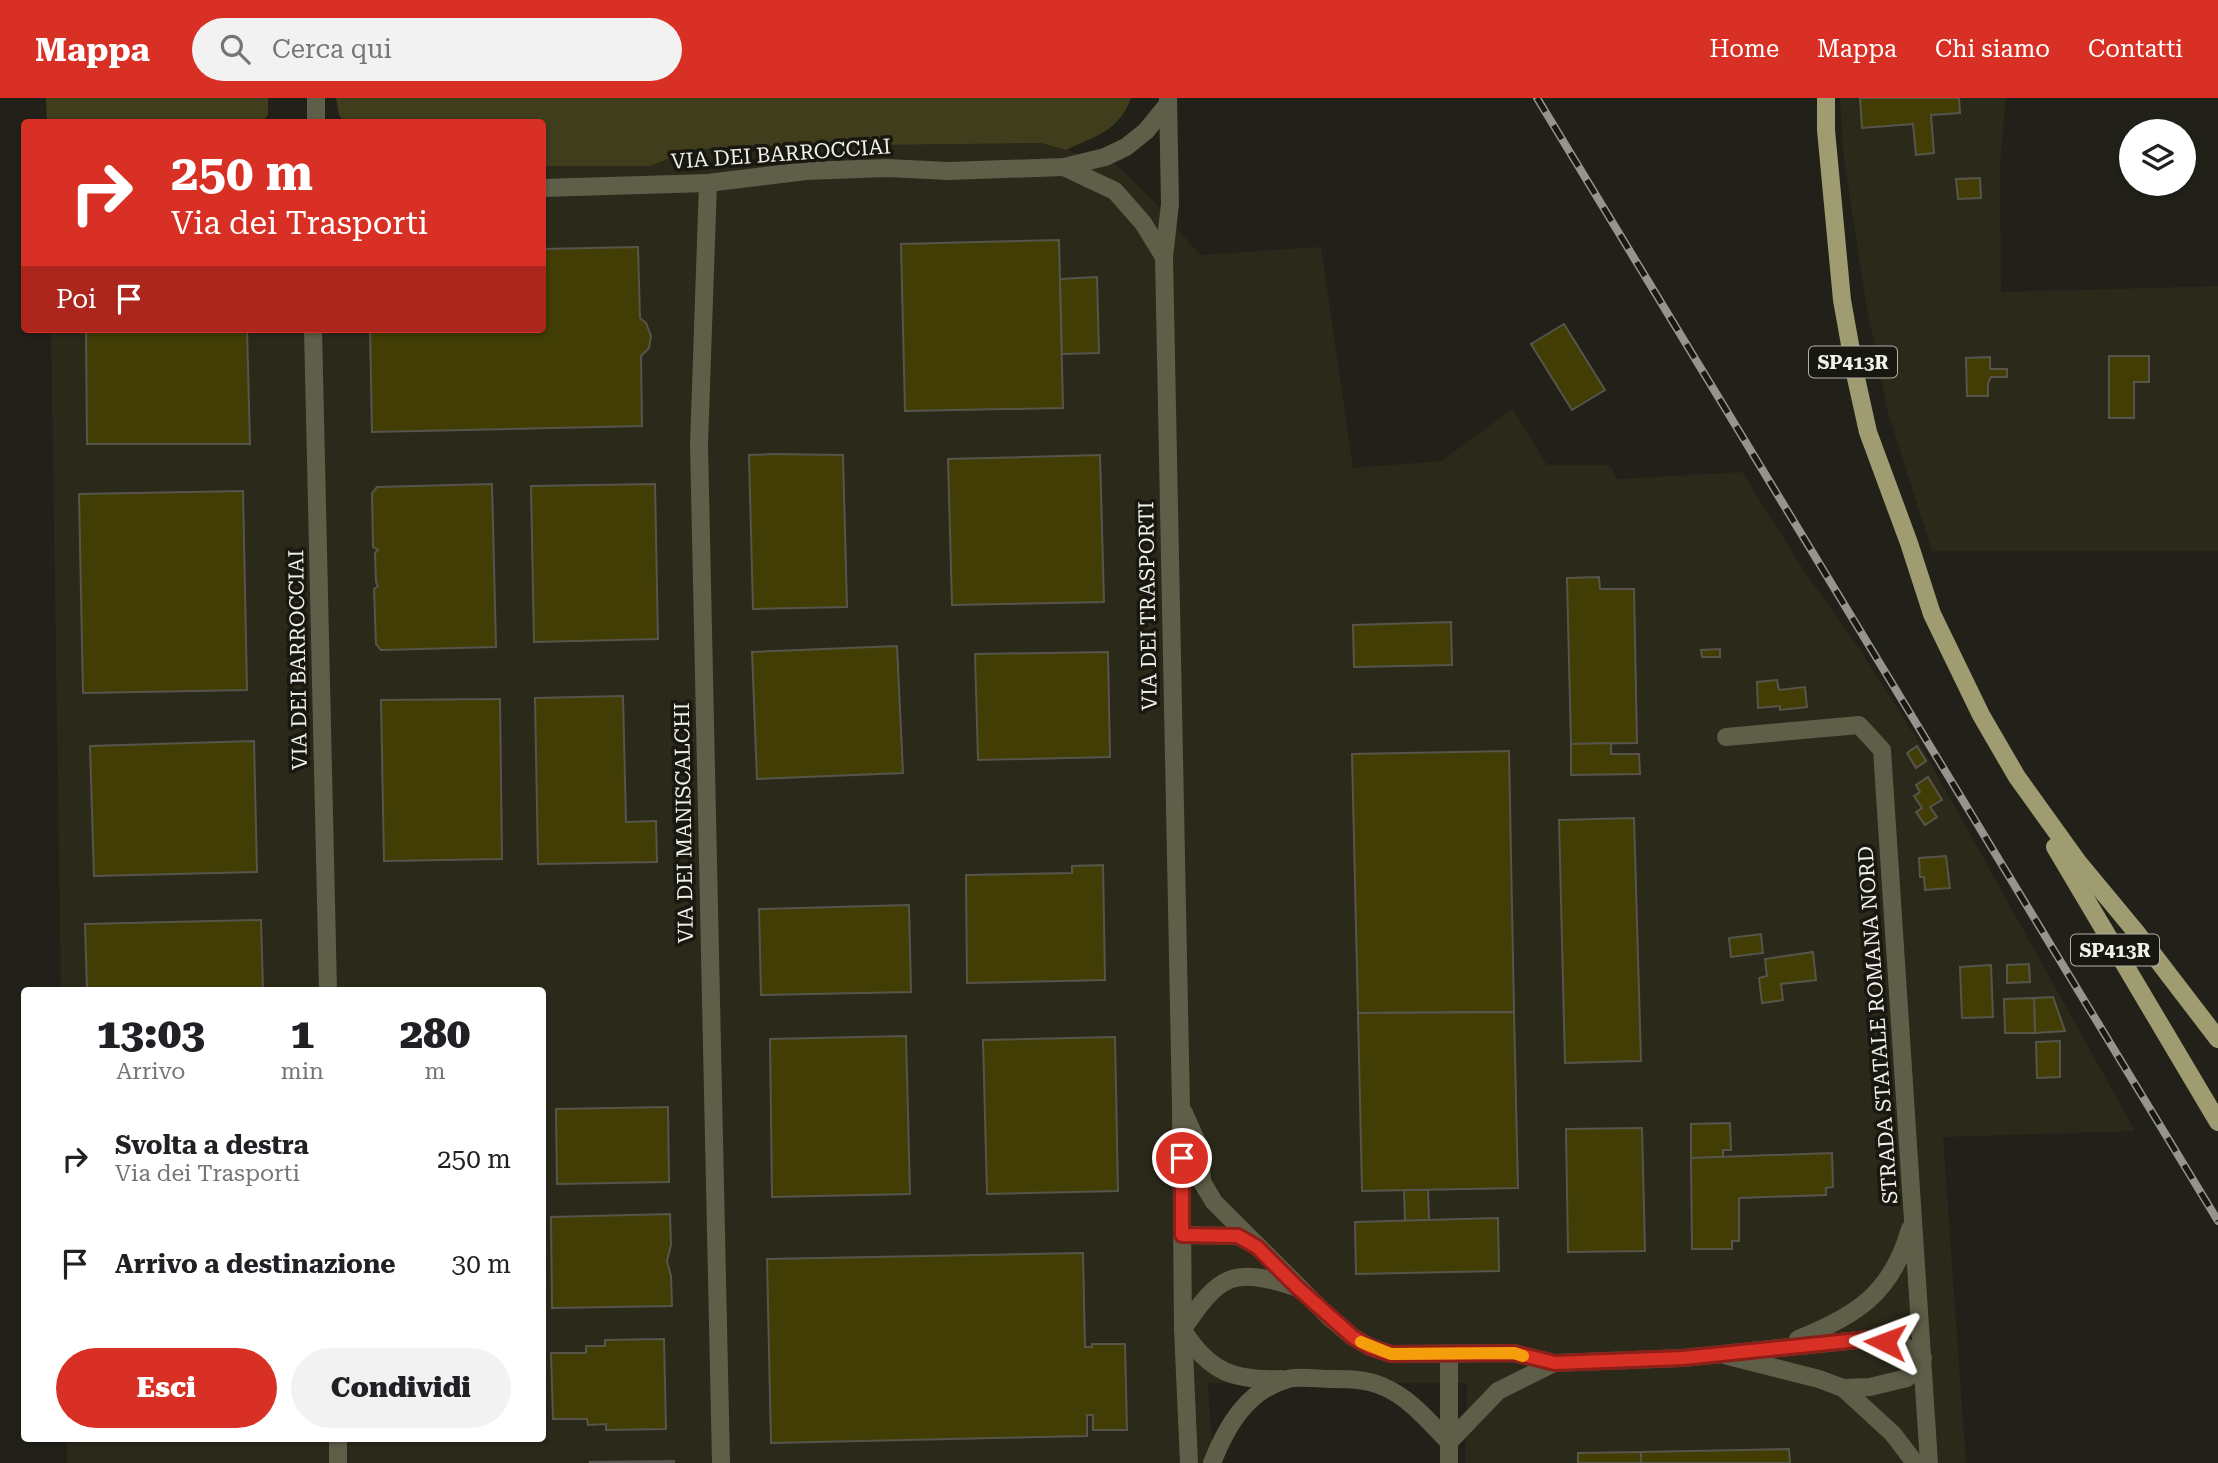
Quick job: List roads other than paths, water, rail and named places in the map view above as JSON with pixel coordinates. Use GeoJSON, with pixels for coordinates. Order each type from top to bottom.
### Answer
{"type":"FeatureCollection","features":[{"type":"Feature","properties":{"kind":"main road","name":"SP413R"},"geometry":{"type":"LineString","coordinates":[[1826,98],[1826,130],[1842,300],[1856,378],[1868,432],[1932,614],[1981,715],[2077,886],[2218,1122]]}},
{"type":"Feature","properties":{"kind":"main road","name":"SP413R"},"geometry":{"type":"LineString","coordinates":[[2017,777],[2078,862],[2218,1039]]}},
{"type":"Feature","properties":{"kind":"main road","name":"SP413R"},"geometry":{"type":"LineString","coordinates":[[2136,932],[2218,1018]]}},
{"type":"Feature","properties":{"kind":"street"},"geometry":{"type":"LineString","coordinates":[[316,98],[316,119]]}},
{"type":"Feature","properties":{"kind":"street","name":"VIA DEI BARROCCIAI"},"geometry":{"type":"LineString","coordinates":[[546,188],[708,183],[806,171],[949,171],[1064,167],[1105,158],[1126,147],[1146,131],[1168,101]]}},
{"type":"Feature","properties":{"kind":"street","name":"VIA DEI TRASPORTI"},"geometry":{"type":"LineString","coordinates":[[1168,101],[1170,204],[1164,257],[1183,1329]]}},
{"type":"Feature","properties":{"kind":"street","name":"VIA DEI BARROCCIAI"},"geometry":{"type":"LineString","coordinates":[[1064,167],[1115,191],[1143,223],[1164,257]]}},
{"type":"Feature","properties":{"kind":"street","name":"VIA DEI MANISCALCHI"},"geometry":{"type":"LineString","coordinates":[[708,183],[699,444],[721,1463]]}},
{"type":"Feature","properties":{"kind":"street","name":"VIA DEI BARROCCIAI"},"geometry":{"type":"LineString","coordinates":[[313,333],[328,987]]}},
{"type":"Feature","properties":{"kind":"street","name":"STRADA STATALE ROMANA NORD"},"geometry":{"type":"LineString","coordinates":[[1726,737],[1859,725],[1882,750],[1929,1463]]}},
{"type":"Feature","properties":{"kind":"street","name":"VIA DEI TRASPORTI"},"geometry":{"type":"LineString","coordinates":[[1181,1107],[1200,1149],[1202,1182],[1214,1202],[1298,1288],[1353,1337],[1370,1347],[1391,1354],[1514,1353],[1555,1363],[1724,1354],[1868,1339],[1902,1345],[1923,1358],[1907,1378],[1870,1387],[1843,1388]]}},
{"type":"Feature","properties":{"kind":"street","name":"VIA DEI TRASPORTI"},"geometry":{"type":"LineString","coordinates":[[1774,1348],[1830,1326],[1863,1307],[1886,1281],[1903,1252],[1913,1216]]}},
{"type":"Feature","properties":{"kind":"street","name":"VIA DEI TRASPORTI"},"geometry":{"type":"LineString","coordinates":[[1182,1235],[1238,1236],[1257,1247]]}},
{"type":"Feature","properties":{"kind":"street","name":"VIA DEI TRASPORTI"},"geometry":{"type":"LineString","coordinates":[[1183,1329],[1211,1290],[1223,1281],[1254,1276],[1298,1288]]}},
{"type":"Feature","properties":{"kind":"street"},"geometry":{"type":"LineString","coordinates":[[1183,1329],[1197,1352],[1210,1365],[1240,1377],[1264,1380],[1362,1380],[1384,1387],[1418,1409],[1449,1442]]}},
{"type":"Feature","properties":{"kind":"street"},"geometry":{"type":"LineString","coordinates":[[1183,1329],[1189,1463]]}},
{"type":"Feature","properties":{"kind":"street","name":"VIA DEI TRASPORTI"},"geometry":{"type":"LineString","coordinates":[[1724,1354],[1843,1388],[1893,1434],[1915,1463]]}},
{"type":"Feature","properties":{"kind":"street"},"geometry":{"type":"LineString","coordinates":[[1449,1463],[1450,1355]]}},
{"type":"Feature","properties":{"kind":"street"},"geometry":{"type":"LineString","coordinates":[[1449,1442],[1498,1391],[1555,1363]]}},
{"type":"Feature","properties":{"kind":"street"},"geometry":{"type":"LineString","coordinates":[[1212,1463],[1223,1434],[1248,1402],[1267,1388],[1290,1378]]}},
{"type":"Feature","properties":{"kind":"street"},"geometry":{"type":"LineString","coordinates":[[338,1442],[338,1463]]}},
{"type":"Feature","properties":{"kind":"railway"},"geometry":{"type":"LineString","coordinates":[[1537,98],[2218,1221]]}}]}
